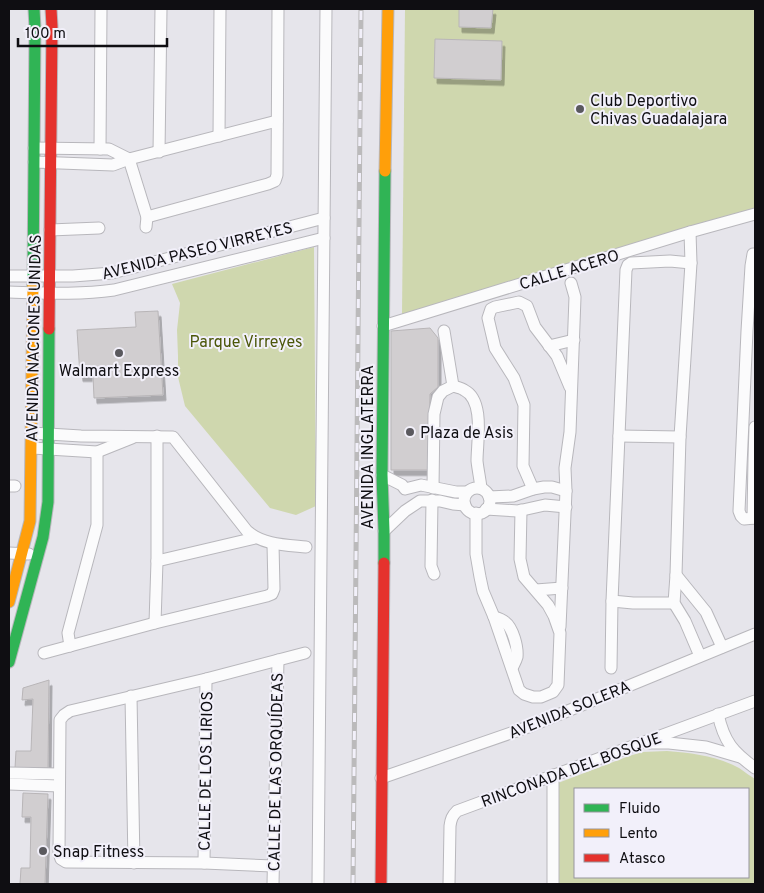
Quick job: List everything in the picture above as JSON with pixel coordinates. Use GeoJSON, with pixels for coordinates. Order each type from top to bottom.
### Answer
{"type":"FeatureCollection","features":[{"type":"Feature","properties":{"kind":"street","name":"AVENIDA NACIONES UNIDAS"},"geometry":{"type":"LineString","coordinates":[[9,602],[14,566],[22,553],[30,521],[34,9]]}},
{"type":"Feature","properties":{"kind":"street","name":"AVENIDA NACIONES UNIDAS"},"geometry":{"type":"LineString","coordinates":[[9,662],[43,537],[48,502],[51,9]]}},
{"type":"Feature","properties":{"kind":"street"},"geometry":{"type":"LineString","coordinates":[[100,149],[101,9]]}},
{"type":"Feature","properties":{"kind":"street"},"geometry":{"type":"LineString","coordinates":[[159,152],[161,9]]}},
{"type":"Feature","properties":{"kind":"street"},"geometry":{"type":"LineString","coordinates":[[219,136],[220,9]]}},
{"type":"Feature","properties":{"kind":"street"},"geometry":{"type":"LineString","coordinates":[[34,148],[110,149],[130,159],[146,222],[275,181],[277,175],[278,9]]}},
{"type":"Feature","properties":{"kind":"street"},"geometry":{"type":"LineString","coordinates":[[318,884],[326,9]]}},
{"type":"Feature","properties":{"kind":"street","name":"AVENIDA INGLATERRA"},"geometry":{"type":"LineString","coordinates":[[381,884],[384,531],[382,475],[383,326],[388,9]]}},
{"type":"Feature","properties":{"kind":"street"},"geometry":{"type":"LineString","coordinates":[[34,162],[113,165],[277,121]]}},
{"type":"Feature","properties":{"kind":"street","name":"AVENIDA PASEO VIRREYES"},"geometry":{"type":"LineString","coordinates":[[9,276],[73,276],[112,273],[324,218]]}},
{"type":"Feature","properties":{"kind":"street","name":"CALLE ACERO"},"geometry":{"type":"LineString","coordinates":[[383,326],[690,232],[754,219]]}},
{"type":"Feature","properties":{"kind":"street"},"geometry":{"type":"LineString","coordinates":[[50,230],[99,228]]}},
{"type":"Feature","properties":{"kind":"street"},"geometry":{"type":"LineString","coordinates":[[690,232],[691,263],[680,437],[674,603],[685,621],[700,656]]}},
{"type":"Feature","properties":{"kind":"street","name":"AVENIDA PASEO VIRREYES"},"geometry":{"type":"LineString","coordinates":[[9,292],[96,293],[114,290],[324,238]]}},
{"type":"Feature","properties":{"kind":"street"},"geometry":{"type":"LineString","coordinates":[[192,252],[197,270]]}},
{"type":"Feature","properties":{"kind":"street"},"geometry":{"type":"LineString","coordinates":[[755,252],[751,266],[749,393],[741,459],[739,511],[744,518],[754,518],[755,426]]}},
{"type":"Feature","properties":{"kind":"street"},"geometry":{"type":"LineString","coordinates":[[611,668],[612,601],[626,270],[631,263],[670,261],[691,263]]}},
{"type":"Feature","properties":{"kind":"street"},"geometry":{"type":"LineString","coordinates":[[434,574],[431,566],[434,414],[438,397],[443,391],[453,386],[466,390],[472,397],[478,411],[480,429],[477,462],[489,503],[482,511],[476,554],[483,591],[494,616],[505,622],[514,637],[517,659],[512,668],[519,690],[533,697],[541,697],[553,692],[558,685],[566,507],[565,468],[570,432],[576,297],[571,283]]}},
{"type":"Feature","properties":{"kind":"street"},"geometry":{"type":"LineString","coordinates":[[532,489],[523,466],[524,405],[514,378],[494,348],[488,318],[491,309],[519,302],[527,306],[535,327],[557,356],[571,391]]}},
{"type":"Feature","properties":{"kind":"street"},"geometry":{"type":"LineString","coordinates":[[444,331],[453,386]]}},
{"type":"Feature","properties":{"kind":"street"},"geometry":{"type":"LineString","coordinates":[[549,346],[574,340]]}},
{"type":"Feature","properties":{"kind":"street"},"geometry":{"type":"LineString","coordinates":[[32,433],[173,437],[255,538],[273,544],[306,547]]}},
{"type":"Feature","properties":{"kind":"street"},"geometry":{"type":"LineString","coordinates":[[32,448],[97,452],[138,436]]}},
{"type":"Feature","properties":{"kind":"street"},"geometry":{"type":"LineString","coordinates":[[155,623],[157,436]]}},
{"type":"Feature","properties":{"kind":"street"},"geometry":{"type":"LineString","coordinates":[[619,436],[680,437]]}},
{"type":"Feature","properties":{"kind":"street"},"geometry":{"type":"LineString","coordinates":[[70,646],[68,632],[96,525],[97,452]]}},
{"type":"Feature","properties":{"kind":"street"},"geometry":{"type":"LineString","coordinates":[[741,459],[754,458]]}},
{"type":"Feature","properties":{"kind":"street"},"geometry":{"type":"LineString","coordinates":[[382,475],[405,489],[407,510]]}},
{"type":"Feature","properties":{"kind":"street"},"geometry":{"type":"LineString","coordinates":[[405,489],[421,485],[440,500],[465,505]]}},
{"type":"Feature","properties":{"kind":"street"},"geometry":{"type":"LineString","coordinates":[[384,531],[407,510],[432,494],[467,492],[476,488],[485,492],[512,496],[547,486],[566,491]]}},
{"type":"Feature","properties":{"kind":"street"},"geometry":{"type":"LineString","coordinates":[[467,492],[464,500],[465,505],[467,510],[472,512],[521,510],[545,505],[566,507]]}},
{"type":"Feature","properties":{"kind":"street"},"geometry":{"type":"LineString","coordinates":[[521,510],[520,559],[524,577],[548,605],[560,633]]}},
{"type":"Feature","properties":{"kind":"street"},"geometry":{"type":"LineString","coordinates":[[157,560],[255,538]]}},
{"type":"Feature","properties":{"kind":"street"},"geometry":{"type":"LineString","coordinates":[[44,653],[272,594],[274,589],[273,544]]}},
{"type":"Feature","properties":{"kind":"street"},"geometry":{"type":"LineString","coordinates":[[9,553],[38,555]]}},
{"type":"Feature","properties":{"kind":"street"},"geometry":{"type":"LineString","coordinates":[[14,566],[34,568]]}},
{"type":"Feature","properties":{"kind":"street"},"geometry":{"type":"LineString","coordinates":[[676,575],[706,612],[722,648]]}},
{"type":"Feature","properties":{"kind":"street"},"geometry":{"type":"LineString","coordinates":[[536,590],[562,588]]}},
{"type":"Feature","properties":{"kind":"street"},"geometry":{"type":"LineString","coordinates":[[612,601],[674,603]]}},
{"type":"Feature","properties":{"kind":"street","name":"AVENIDA SOLERA"},"geometry":{"type":"LineString","coordinates":[[381,778],[532,726],[755,634]]}},
{"type":"Feature","properties":{"kind":"street"},"geometry":{"type":"LineString","coordinates":[[273,866],[204,863],[66,862],[61,859],[59,853],[60,720],[70,711],[206,679],[305,653]]}},
{"type":"Feature","properties":{"kind":"street","name":"CALLE DE LAS ORQUÍDEAS"},"geometry":{"type":"LineString","coordinates":[[273,884],[278,660]]}},
{"type":"Feature","properties":{"kind":"street","name":"CALLE DE LOS LIRIOS"},"geometry":{"type":"LineString","coordinates":[[204,863],[206,679]]}},
{"type":"Feature","properties":{"kind":"street"},"geometry":{"type":"LineString","coordinates":[[131,696],[134,863]]}},
{"type":"Feature","properties":{"kind":"street","name":"RINCONADA DEL BOSQUE"},"geometry":{"type":"LineString","coordinates":[[449,884],[450,826],[451,819],[457,811],[755,701]]}},
{"type":"Feature","properties":{"kind":"street"},"geometry":{"type":"LineString","coordinates":[[718,714],[720,725],[728,742],[740,757],[755,768]]}},
{"type":"Feature","properties":{"kind":"street"},"geometry":{"type":"LineString","coordinates":[[636,745],[669,743],[706,747],[740,757]]}},
{"type":"Feature","properties":{"kind":"street"},"geometry":{"type":"LineString","coordinates":[[9,774],[59,780]]}},
{"type":"Feature","properties":{"kind":"street"},"geometry":{"type":"LineString","coordinates":[[553,775],[553,884]]}},
{"type":"Feature","properties":{"kind":"street"},"geometry":{"type":"LineString","coordinates":[[9,784],[59,780]]}},
{"type":"Feature","properties":{"kind":"green space","name":"Club Deportivo Chivas Guadalajara"},"geometry":{"type":"Polygon","coordinates":[[[405,9],[755,9],[755,210],[402,315],[405,9]]]}},
{"type":"Feature","properties":{"kind":"green space","name":"Parque Virreyes"},"geometry":{"type":"Polygon","coordinates":[[[314,247],[316,506],[296,515],[270,508],[185,406],[178,377],[177,330],[180,303],[172,284],[314,247]]]}},
{"type":"Feature","properties":{"kind":"green space"},"geometry":{"type":"Polygon","coordinates":[[[667,751],[695,754],[731,764],[755,779],[755,884],[553,884],[558,783],[643,752],[667,751]]]}},
{"type":"Feature","properties":{"kind":"building"},"geometry":{"type":"Polygon","coordinates":[[[459,9],[493,9],[491,28],[459,27],[459,9]]]}},
{"type":"Feature","properties":{"kind":"building"},"geometry":{"type":"Polygon","coordinates":[[[435,39],[502,41],[501,80],[434,78],[435,39]]]}},
{"type":"Feature","properties":{"kind":"building","name":"Walmart Express"},"geometry":{"type":"Polygon","coordinates":[[[158,311],[163,395],[94,398],[93,376],[80,376],[77,330],[136,327],[135,312],[158,311]]]}},
{"type":"Feature","properties":{"kind":"building","name":"Plaza de Asis"},"geometry":{"type":"Polygon","coordinates":[[[430,328],[438,338],[438,387],[430,394],[429,470],[391,470],[391,331],[430,328]]]}},
{"type":"Feature","properties":{"kind":"building"},"geometry":{"type":"Polygon","coordinates":[[[49,680],[48,768],[15,768],[16,751],[31,751],[33,699],[22,700],[23,688],[49,680]]]}},
{"type":"Feature","properties":{"kind":"building"},"geometry":{"type":"Polygon","coordinates":[[[23,793],[48,794],[45,884],[20,884],[21,868],[30,868],[31,817],[22,817],[23,793]]]}},
{"type":"Feature","properties":{"kind":"railway"},"geometry":{"type":"LineString","coordinates":[[353,884],[361,9]]}},
{"type":"Feature","properties":{"kind":"traffic: fast"},"geometry":{"type":"LineString","coordinates":[[33,285],[34,9]]}},
{"type":"Feature","properties":{"kind":"traffic: fast"},"geometry":{"type":"LineString","coordinates":[[384,563],[382,475],[385,171]]}},
{"type":"Feature","properties":{"kind":"traffic: fast"},"geometry":{"type":"LineString","coordinates":[[9,662],[43,537],[48,502],[49,329]]}},
{"type":"Feature","properties":{"kind":"traffic: slow"},"geometry":{"type":"LineString","coordinates":[[385,171],[388,9]]}},
{"type":"Feature","properties":{"kind":"traffic: slow"},"geometry":{"type":"LineString","coordinates":[[9,602],[30,521],[33,285]]}},
{"type":"Feature","properties":{"kind":"traffic: jam"},"geometry":{"type":"LineString","coordinates":[[49,329],[51,9]]}},
{"type":"Feature","properties":{"kind":"traffic: jam"},"geometry":{"type":"LineString","coordinates":[[381,884],[384,563]]}},
{"type":"Feature","properties":{"kind":"place","name":"Club Deportivo Chivas Guadalajara"},"geometry":{"type":"Point","coordinates":[580,109]}},
{"type":"Feature","properties":{"kind":"place","name":"Walmart Express"},"geometry":{"type":"Point","coordinates":[119,353]}},
{"type":"Feature","properties":{"kind":"place","name":"Plaza de Asis"},"geometry":{"type":"Point","coordinates":[410,432]}},
{"type":"Feature","properties":{"kind":"place","name":"Snap Fitness"},"geometry":{"type":"Point","coordinates":[43,851]}}]}
